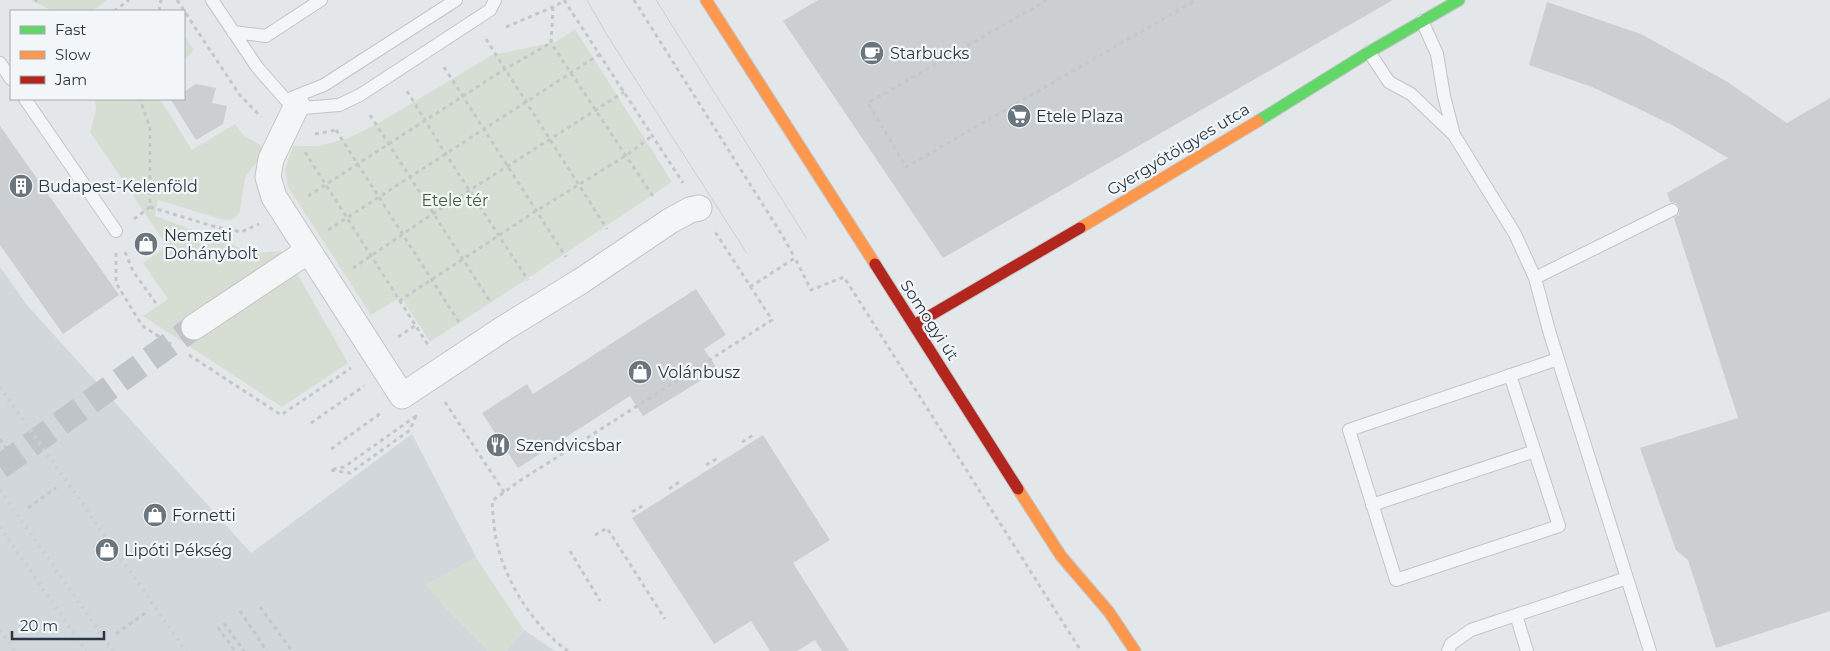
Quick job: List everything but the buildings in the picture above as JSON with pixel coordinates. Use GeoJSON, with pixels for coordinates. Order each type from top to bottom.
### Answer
{"type":"FeatureCollection","features":[{"type":"Feature","properties":{"kind":"main road","name":"Somogyi út"},"geometry":{"type":"LineString","coordinates":[[706,0],[1061,556],[1109,612],[1135,651]]}},
{"type":"Feature","properties":{"kind":"main road","name":"Gyergyótölgyes utca"},"geometry":{"type":"LineString","coordinates":[[914,325],[1168,176],[1369,52],[1459,0]]}},
{"type":"Feature","properties":{"kind":"street"},"geometry":{"type":"LineString","coordinates":[[291,102],[283,130],[271,159],[268,177],[274,197],[402,396],[506,327],[581,281],[670,221],[690,210],[699,208]]}},
{"type":"Feature","properties":{"kind":"street"},"geometry":{"type":"LineString","coordinates":[[194,327],[306,248]]}},
{"type":"Feature","properties":{"kind":"lane"},"geometry":{"type":"LineString","coordinates":[[212,0],[257,67],[291,102],[303,108],[340,105],[360,95],[490,10],[496,0]]}},
{"type":"Feature","properties":{"kind":"lane"},"geometry":{"type":"LineString","coordinates":[[233,32],[266,36],[321,0]]}},
{"type":"Feature","properties":{"kind":"lane"},"geometry":{"type":"LineString","coordinates":[[291,102],[324,85],[456,0]]}},
{"type":"Feature","properties":{"kind":"lane"},"geometry":{"type":"LineString","coordinates":[[1422,22],[1437,54],[1444,96],[1454,135]]}},
{"type":"Feature","properties":{"kind":"lane"},"geometry":{"type":"LineString","coordinates":[[1369,52],[1389,82],[1411,94],[1454,135],[1514,234],[1535,278],[1550,334],[1650,651]]}},
{"type":"Feature","properties":{"kind":"lane"},"geometry":{"type":"LineString","coordinates":[[0,63],[10,77]]}},
{"type":"Feature","properties":{"kind":"lane"},"geometry":{"type":"LineString","coordinates":[[26,100],[116,231]]}},
{"type":"Feature","properties":{"kind":"lane"},"geometry":{"type":"LineString","coordinates":[[1535,278],[1672,210]]}},
{"type":"Feature","properties":{"kind":"lane"},"geometry":{"type":"LineString","coordinates":[[1510,375],[1559,526],[1396,580],[1349,430],[1510,375],[1558,359]]}},
{"type":"Feature","properties":{"kind":"lane"},"geometry":{"type":"LineString","coordinates":[[1372,505],[1535,451]]}},
{"type":"Feature","properties":{"kind":"lane"},"geometry":{"type":"LineString","coordinates":[[1448,651],[1451,644],[1471,630],[1627,578]]}},
{"type":"Feature","properties":{"kind":"lane"},"geometry":{"type":"LineString","coordinates":[[1516,615],[1527,651]]}},
{"type":"Feature","properties":{"kind":"path"},"geometry":{"type":"LineString","coordinates":[[115,10],[129,0]]}},
{"type":"Feature","properties":{"kind":"path"},"geometry":{"type":"LineString","coordinates":[[568,651],[558,644],[533,615],[521,598],[503,565],[497,544],[492,501],[772,320],[565,0],[553,7],[551,42],[670,221]]}},
{"type":"Feature","properties":{"kind":"path"},"geometry":{"type":"LineString","coordinates":[[634,0],[782,235],[811,290],[844,277],[1081,651]]}},
{"type":"Feature","properties":{"kind":"path"},"geometry":{"type":"LineString","coordinates":[[1047,0],[868,103],[906,167],[1196,0]]}},
{"type":"Feature","properties":{"kind":"path"},"geometry":{"type":"LineString","coordinates":[[185,11],[239,94],[252,110],[266,122],[283,130]]}},
{"type":"Feature","properties":{"kind":"path"},"geometry":{"type":"LineString","coordinates":[[486,39],[622,253]]}},
{"type":"Feature","properties":{"kind":"path"},"geometry":{"type":"LineString","coordinates":[[150,207],[216,227],[240,232],[284,213],[462,96],[551,42]]}},
{"type":"Feature","properties":{"kind":"path"},"geometry":{"type":"LineString","coordinates":[[306,248],[410,176],[600,54]]}},
{"type":"Feature","properties":{"kind":"path"},"geometry":{"type":"LineString","coordinates":[[444,66],[581,281]]}},
{"type":"Feature","properties":{"kind":"path"},"geometry":{"type":"LineString","coordinates":[[407,90],[445,153],[544,304]]}},
{"type":"Feature","properties":{"kind":"path"},"geometry":{"type":"LineString","coordinates":[[330,284],[434,213],[624,92]]}},
{"type":"Feature","properties":{"kind":"path"},"geometry":{"type":"LineString","coordinates":[[140,100],[150,128],[150,207]]}},
{"type":"Feature","properties":{"kind":"path"},"geometry":{"type":"LineString","coordinates":[[370,114],[506,327]]}},
{"type":"Feature","properties":{"kind":"path"},"geometry":{"type":"LineString","coordinates":[[336,130],[475,348]]}},
{"type":"Feature","properties":{"kind":"path"},"geometry":{"type":"LineString","coordinates":[[400,300],[536,211],[627,155],[652,136]]}},
{"type":"Feature","properties":{"kind":"path"},"geometry":{"type":"LineString","coordinates":[[303,148],[400,300],[436,374],[504,492]]}},
{"type":"Feature","properties":{"kind":"path"},"geometry":{"type":"LineString","coordinates":[[144,212],[150,207]]}},
{"type":"Feature","properties":{"kind":"path"},"geometry":{"type":"LineString","coordinates":[[750,287],[795,258]]}},
{"type":"Feature","properties":{"kind":"path"},"geometry":{"type":"LineString","coordinates":[[133,271],[158,306]]}},
{"type":"Feature","properties":{"kind":"path"},"geometry":{"type":"LineString","coordinates":[[281,415],[380,362]]}},
{"type":"Feature","properties":{"kind":"path"},"geometry":{"type":"LineString","coordinates":[[311,423],[380,362]]}},
{"type":"Feature","properties":{"kind":"path"},"geometry":{"type":"LineString","coordinates":[[331,449],[384,411]]}},
{"type":"Feature","properties":{"kind":"path"},"geometry":{"type":"LineString","coordinates":[[406,424],[344,466],[330,470],[350,473],[410,430]]}},
{"type":"Feature","properties":{"kind":"path"},"geometry":{"type":"LineString","coordinates":[[742,442],[754,434]]}},
{"type":"Feature","properties":{"kind":"path"},"geometry":{"type":"LineString","coordinates":[[0,439],[6,448]]}},
{"type":"Feature","properties":{"kind":"path"},"geometry":{"type":"LineString","coordinates":[[706,465],[718,458]]}},
{"type":"Feature","properties":{"kind":"path"},"geometry":{"type":"LineString","coordinates":[[669,489],[681,481]]}},
{"type":"Feature","properties":{"kind":"path"},"geometry":{"type":"LineString","coordinates":[[28,508],[56,488]]}},
{"type":"Feature","properties":{"kind":"path"},"geometry":{"type":"LineString","coordinates":[[632,512],[644,504]]}},
{"type":"Feature","properties":{"kind":"path"},"geometry":{"type":"LineString","coordinates":[[595,535],[607,528],[665,619]]}},
{"type":"Feature","properties":{"kind":"path"},"geometry":{"type":"LineString","coordinates":[[570,551],[600,600]]}},
{"type":"Feature","properties":{"kind":"path"},"geometry":{"type":"LineString","coordinates":[[260,607],[292,651]]}},
{"type":"Feature","properties":{"kind":"path"},"geometry":{"type":"LineString","coordinates":[[240,611],[267,651]]}},
{"type":"Feature","properties":{"kind":"path"},"geometry":{"type":"LineString","coordinates":[[116,634],[145,613]]}},
{"type":"Feature","properties":{"kind":"path"},"geometry":{"type":"LineString","coordinates":[[224,623],[244,651]]}},
{"type":"Feature","properties":{"kind":"path"},"geometry":{"type":"LineString","coordinates":[[218,627],[235,651]]}},
{"type":"Feature","properties":{"kind":"shaded area"},"geometry":{"type":"Polygon","coordinates":[[[0,267],[27,305],[251,553],[412,434],[476,557],[427,585],[446,608],[489,651],[0,651],[0,267]]]}},
{"type":"Feature","properties":{"kind":"shaded area"},"geometry":{"type":"Polygon","coordinates":[[[524,630],[555,651],[506,651],[524,630]]]}},
{"type":"Feature","properties":{"kind":"green space"},"geometry":{"type":"Polygon","coordinates":[[[31,0],[108,0],[93,10],[50,10],[31,0]]]}},
{"type":"Feature","properties":{"kind":"green space","name":"Etele tér"},"geometry":{"type":"Polygon","coordinates":[[[575,29],[672,182],[430,342],[401,297],[371,315],[288,187],[285,169],[293,146],[319,146],[348,138],[377,124],[492,55],[556,42],[575,29]]]}},
{"type":"Feature","properties":{"kind":"green space"},"geometry":{"type":"Polygon","coordinates":[[[185,37],[193,49],[190,55],[185,58],[185,37]]]}},
{"type":"Feature","properties":{"kind":"green space"},"geometry":{"type":"Polygon","coordinates":[[[95,100],[161,100],[192,150],[235,124],[244,136],[261,145],[264,152],[245,178],[240,211],[236,217],[231,220],[224,220],[158,200],[155,216],[254,253],[281,251],[286,254],[348,363],[282,407],[143,316],[168,299],[143,263],[167,246],[90,132],[96,110],[95,100]]]}},
{"type":"Feature","properties":{"kind":"green space"},"geometry":{"type":"Polygon","coordinates":[[[476,557],[524,630],[506,651],[489,651],[426,585],[476,557]]]}},
{"type":"Feature","properties":{"kind":"tunnel"},"geometry":{"type":"LineString","coordinates":[[0,467],[194,327]]}},
{"type":"Feature","properties":{"kind":"tram line"},"geometry":{"type":"LineString","coordinates":[[587,0],[607,35],[746,252]]}},
{"type":"Feature","properties":{"kind":"tram line"},"geometry":{"type":"LineString","coordinates":[[656,0],[807,239]]}},
{"type":"Feature","properties":{"kind":"railway"},"geometry":{"type":"LineString","coordinates":[[0,387],[186,651]]}},
{"type":"Feature","properties":{"kind":"railway"},"geometry":{"type":"LineString","coordinates":[[0,490],[113,651]]}},
{"type":"Feature","properties":{"kind":"railway"},"geometry":{"type":"LineString","coordinates":[[0,527],[86,651]]}},
{"type":"Feature","properties":{"kind":"railway"},"geometry":{"type":"LineString","coordinates":[[0,630],[15,651]]}},
{"type":"Feature","properties":{"kind":"traffic: fast"},"geometry":{"type":"LineString","coordinates":[[1258,121],[1369,52],[1459,0]]}},
{"type":"Feature","properties":{"kind":"traffic: slow"},"geometry":{"type":"LineString","coordinates":[[706,0],[875,264]]}},
{"type":"Feature","properties":{"kind":"traffic: slow"},"geometry":{"type":"LineString","coordinates":[[1080,228],[1258,121]]}},
{"type":"Feature","properties":{"kind":"traffic: slow"},"geometry":{"type":"LineString","coordinates":[[1018,489],[1061,556],[1109,612],[1135,651]]}},
{"type":"Feature","properties":{"kind":"traffic: jam"},"geometry":{"type":"LineString","coordinates":[[914,325],[1080,228]]}},
{"type":"Feature","properties":{"kind":"traffic: jam"},"geometry":{"type":"LineString","coordinates":[[875,264],[1018,489]]}},
{"type":"Feature","properties":{"kind":"place","name":"Starbucks"},"geometry":{"type":"Point","coordinates":[872,53]}},
{"type":"Feature","properties":{"kind":"place","name":"Etele Plaza"},"geometry":{"type":"Point","coordinates":[1019,116]}},
{"type":"Feature","properties":{"kind":"place","name":"Budapest-Kelenföld"},"geometry":{"type":"Point","coordinates":[21,186]}},
{"type":"Feature","properties":{"kind":"place","name":"Nemzeti Dohánybolt"},"geometry":{"type":"Point","coordinates":[146,244]}},
{"type":"Feature","properties":{"kind":"place","name":"Volánbusz"},"geometry":{"type":"Point","coordinates":[640,372]}},
{"type":"Feature","properties":{"kind":"place","name":"Szendvicsbar"},"geometry":{"type":"Point","coordinates":[498,445]}},
{"type":"Feature","properties":{"kind":"place","name":"Fornetti"},"geometry":{"type":"Point","coordinates":[155,515]}},
{"type":"Feature","properties":{"kind":"place","name":"Lipóti Pékség"},"geometry":{"type":"Point","coordinates":[107,550]}}]}
